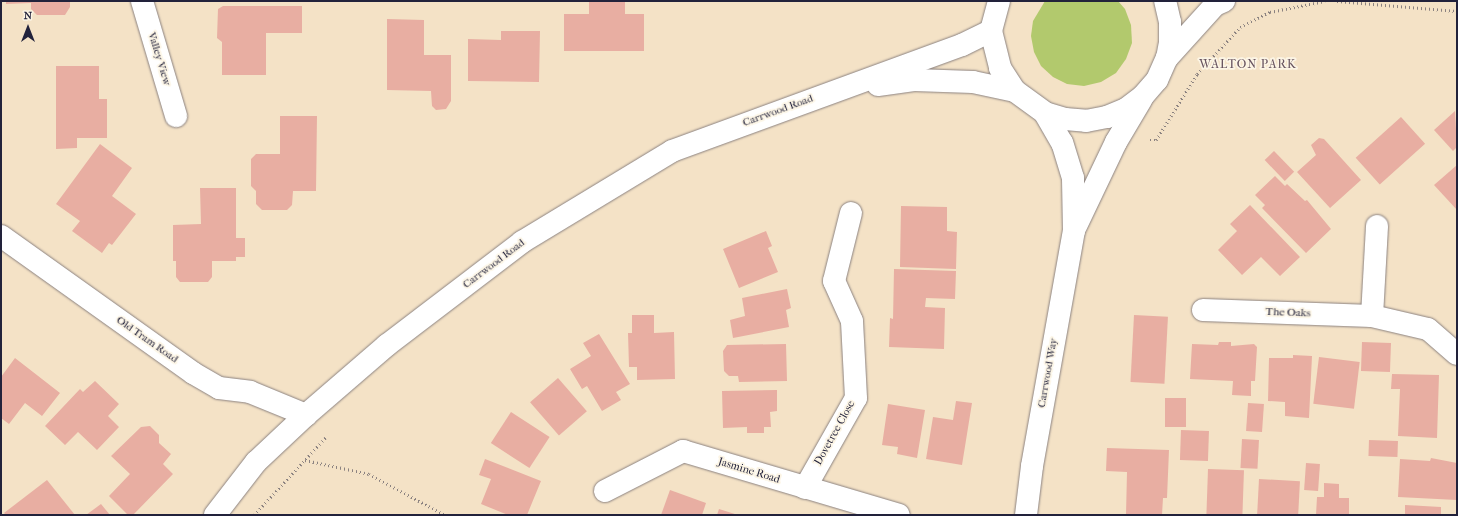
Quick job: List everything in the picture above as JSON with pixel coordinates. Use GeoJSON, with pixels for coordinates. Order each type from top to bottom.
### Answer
{"type":"FeatureCollection","features":[{"type":"Feature","properties":{"kind":"street","name":"Valley View"},"geometry":{"type":"LineString","coordinates":[[142,1],[176,116]]}},
{"type":"Feature","properties":{"kind":"street"},"geometry":{"type":"LineString","coordinates":[[998,1],[991,31],[1000,68],[1015,91],[1045,113],[1064,119],[1086,121],[1107,118],[1126,109],[1143,96],[1157,80],[1167,58],[1215,5],[1224,1]]}},
{"type":"Feature","properties":{"kind":"street"},"geometry":{"type":"LineString","coordinates":[[1166,1],[1170,22],[1167,58]]}},
{"type":"Feature","properties":{"kind":"street","name":"Carrwood Road"},"geometry":{"type":"LineString","coordinates":[[215,515],[256,462],[306,415],[387,345],[522,242],[672,151],[962,45],[991,31]]}},
{"type":"Feature","properties":{"kind":"street","name":"Carrwood Road"},"geometry":{"type":"LineString","coordinates":[[828,93],[914,80],[973,82],[1015,91]]}},
{"type":"Feature","properties":{"kind":"street","name":"Carrwood Way"},"geometry":{"type":"LineString","coordinates":[[1074,231],[1116,142],[1143,96]]}},
{"type":"Feature","properties":{"kind":"street","name":"Carrwood Way"},"geometry":{"type":"LineString","coordinates":[[1026,515],[1032,466],[1074,231],[1073,178],[1062,143],[1045,113]]}},
{"type":"Feature","properties":{"kind":"street","name":"Dovetree Close"},"geometry":{"type":"LineString","coordinates":[[805,488],[856,398],[852,321],[834,281],[851,213]]}},
{"type":"Feature","properties":{"kind":"street"},"geometry":{"type":"LineString","coordinates":[[1372,316],[1377,226]]}},
{"type":"Feature","properties":{"kind":"street","name":"Old Tram Road"},"geometry":{"type":"LineString","coordinates":[[1,236],[193,373],[219,388],[250,392],[306,415]]}},
{"type":"Feature","properties":{"kind":"street","name":"The Oaks"},"geometry":{"type":"LineString","coordinates":[[1203,310],[1372,316],[1428,329],[1457,354]]}},
{"type":"Feature","properties":{"kind":"street","name":"Jasmine Road"},"geometry":{"type":"LineString","coordinates":[[605,491],[683,451],[899,515]]}},
{"type":"Feature","properties":{"kind":"path"},"geometry":{"type":"LineString","coordinates":[[1116,142],[1156,140],[1197,74],[1240,26],[1270,12],[1325,1]]}},
{"type":"Feature","properties":{"kind":"path"},"geometry":{"type":"LineString","coordinates":[[1337,1],[1457,10]]}},
{"type":"Feature","properties":{"kind":"path"},"geometry":{"type":"LineString","coordinates":[[254,515],[332,431]]}},
{"type":"Feature","properties":{"kind":"path"},"geometry":{"type":"LineString","coordinates":[[305,460],[369,474],[445,515]]}},
{"type":"Feature","properties":{"kind":"green space"},"geometry":{"type":"Polygon","coordinates":[[[1045,1],[1118,1],[1125,9],[1131,25],[1132,43],[1126,59],[1116,73],[1101,82],[1084,86],[1067,84],[1053,77],[1041,66],[1034,52],[1031,36],[1033,21],[1045,1]]]}},
{"type":"Feature","properties":{"kind":"building"},"geometry":{"type":"Polygon","coordinates":[[[6,1],[70,1],[70,7],[65,15],[37,15],[31,9],[31,3],[6,4],[6,1]]]}},
{"type":"Feature","properties":{"kind":"building"},"geometry":{"type":"Polygon","coordinates":[[[589,1],[625,1],[625,14],[644,14],[644,51],[564,51],[564,14],[589,14],[589,1]]]}},
{"type":"Feature","properties":{"kind":"building"},"geometry":{"type":"Polygon","coordinates":[[[223,6],[302,6],[302,33],[266,33],[266,75],[222,75],[222,42],[217,38],[218,9],[223,6]]]}},
{"type":"Feature","properties":{"kind":"building"},"geometry":{"type":"Polygon","coordinates":[[[387,19],[424,20],[424,55],[451,55],[451,101],[446,109],[436,110],[432,106],[431,91],[387,90],[387,19]]]}},
{"type":"Feature","properties":{"kind":"building"},"geometry":{"type":"Polygon","coordinates":[[[501,31],[540,31],[539,82],[468,81],[468,39],[501,40],[501,31]]]}},
{"type":"Feature","properties":{"kind":"building"},"geometry":{"type":"Polygon","coordinates":[[[56,66],[99,66],[99,99],[107,99],[107,138],[77,138],[77,148],[56,149],[56,66]]]}},
{"type":"Feature","properties":{"kind":"building"},"geometry":{"type":"Polygon","coordinates":[[[1455,111],[1457,147],[1453,151],[1434,130],[1455,111]]]}},
{"type":"Feature","properties":{"kind":"building"},"geometry":{"type":"Polygon","coordinates":[[[280,116],[317,116],[316,191],[293,191],[292,205],[287,210],[262,210],[256,204],[256,191],[251,186],[251,159],[256,154],[280,154],[280,116]]]}},
{"type":"Feature","properties":{"kind":"building"},"geometry":{"type":"Polygon","coordinates":[[[1401,117],[1425,144],[1380,185],[1356,158],[1401,117]]]}},
{"type":"Feature","properties":{"kind":"building"},"geometry":{"type":"Polygon","coordinates":[[[1319,138],[1324,139],[1361,180],[1330,208],[1297,172],[1316,155],[1311,145],[1319,138]]]}},
{"type":"Feature","properties":{"kind":"building"},"geometry":{"type":"Polygon","coordinates":[[[100,144],[132,168],[112,196],[136,214],[112,245],[109,243],[102,253],[72,231],[80,221],[56,204],[100,144]]]}},
{"type":"Feature","properties":{"kind":"building"},"geometry":{"type":"Polygon","coordinates":[[[1274,151],[1294,172],[1285,181],[1265,160],[1274,151]]]}},
{"type":"Feature","properties":{"kind":"building"},"geometry":{"type":"Polygon","coordinates":[[[1457,165],[1457,210],[1434,185],[1457,165]]]}},
{"type":"Feature","properties":{"kind":"building"},"geometry":{"type":"Polygon","coordinates":[[[1275,176],[1285,186],[1287,184],[1305,201],[1307,200],[1331,229],[1306,253],[1262,208],[1265,205],[1255,195],[1275,176]]]}},
{"type":"Feature","properties":{"kind":"building"},"geometry":{"type":"Polygon","coordinates":[[[200,188],[236,188],[236,238],[245,238],[245,257],[236,257],[236,261],[212,261],[212,277],[208,282],[180,282],[176,277],[176,261],[173,261],[173,225],[201,224],[200,188]]]}},
{"type":"Feature","properties":{"kind":"building"},"geometry":{"type":"Polygon","coordinates":[[[1250,205],[1300,257],[1280,276],[1261,257],[1242,275],[1218,250],[1237,231],[1230,224],[1250,205]]]}},
{"type":"Feature","properties":{"kind":"building"},"geometry":{"type":"Polygon","coordinates":[[[901,206],[947,207],[947,231],[957,232],[956,269],[900,267],[901,206]]]}},
{"type":"Feature","properties":{"kind":"building"},"geometry":{"type":"Polygon","coordinates":[[[766,231],[772,246],[768,248],[778,272],[739,288],[723,249],[766,231]]]}},
{"type":"Feature","properties":{"kind":"building"},"geometry":{"type":"Polygon","coordinates":[[[894,269],[956,271],[955,299],[926,298],[925,307],[945,308],[944,349],[889,347],[890,318],[893,319],[894,269]]]}},
{"type":"Feature","properties":{"kind":"building"},"geometry":{"type":"Polygon","coordinates":[[[787,289],[791,308],[786,310],[789,327],[733,338],[730,320],[745,316],[742,298],[787,289]]]}},
{"type":"Feature","properties":{"kind":"building"},"geometry":{"type":"Polygon","coordinates":[[[632,315],[654,315],[654,333],[674,332],[675,379],[637,380],[637,367],[629,367],[628,333],[632,333],[632,315]]]}},
{"type":"Feature","properties":{"kind":"building"},"geometry":{"type":"Polygon","coordinates":[[[1134,315],[1168,317],[1164,384],[1130,382],[1134,315]]]}},
{"type":"Feature","properties":{"kind":"building"},"geometry":{"type":"Polygon","coordinates":[[[599,334],[630,384],[616,392],[621,400],[602,411],[587,386],[582,389],[570,369],[591,356],[583,343],[599,334]]]}},
{"type":"Feature","properties":{"kind":"building"},"geometry":{"type":"Polygon","coordinates":[[[1219,342],[1231,342],[1231,346],[1254,344],[1257,347],[1255,381],[1251,381],[1251,396],[1232,395],[1233,381],[1190,379],[1192,344],[1218,345],[1219,342]]]}},
{"type":"Feature","properties":{"kind":"building"},"geometry":{"type":"Polygon","coordinates":[[[1362,342],[1391,343],[1390,372],[1361,371],[1362,342]]]}},
{"type":"Feature","properties":{"kind":"building"},"geometry":{"type":"Polygon","coordinates":[[[786,344],[787,381],[739,382],[738,376],[729,376],[724,371],[723,351],[727,345],[786,344]]]}},
{"type":"Feature","properties":{"kind":"building"},"geometry":{"type":"Polygon","coordinates":[[[1293,355],[1312,356],[1309,418],[1285,416],[1285,402],[1268,401],[1269,358],[1293,358],[1293,355]]]}},
{"type":"Feature","properties":{"kind":"building"},"geometry":{"type":"Polygon","coordinates":[[[1319,357],[1360,362],[1354,409],[1313,404],[1319,357]]]}},
{"type":"Feature","properties":{"kind":"building"},"geometry":{"type":"Polygon","coordinates":[[[15,358],[60,393],[42,416],[25,403],[9,424],[1,418],[1,377],[15,358]]]}},
{"type":"Feature","properties":{"kind":"building"},"geometry":{"type":"Polygon","coordinates":[[[1392,374],[1439,375],[1437,438],[1398,436],[1400,389],[1391,389],[1392,374]]]}},
{"type":"Feature","properties":{"kind":"building"},"geometry":{"type":"Polygon","coordinates":[[[558,378],[587,411],[559,435],[530,402],[558,378]]]}},
{"type":"Feature","properties":{"kind":"building"},"geometry":{"type":"Polygon","coordinates":[[[95,381],[119,404],[108,416],[119,427],[97,450],[78,432],[65,445],[45,426],[80,389],[83,392],[95,381]]]}},
{"type":"Feature","properties":{"kind":"building"},"geometry":{"type":"Polygon","coordinates":[[[777,390],[777,411],[770,412],[771,427],[764,427],[764,433],[747,433],[747,427],[723,428],[722,391],[777,390]]]}},
{"type":"Feature","properties":{"kind":"building"},"geometry":{"type":"Polygon","coordinates":[[[1165,398],[1186,398],[1186,427],[1165,427],[1165,398]]]}},
{"type":"Feature","properties":{"kind":"building"},"geometry":{"type":"Polygon","coordinates":[[[956,401],[972,403],[962,465],[926,459],[933,417],[953,420],[956,401]]]}},
{"type":"Feature","properties":{"kind":"building"},"geometry":{"type":"Polygon","coordinates":[[[1248,403],[1264,404],[1262,432],[1246,431],[1248,403]]]}},
{"type":"Feature","properties":{"kind":"building"},"geometry":{"type":"Polygon","coordinates":[[[888,404],[925,410],[917,458],[897,454],[898,447],[882,445],[888,404]]]}},
{"type":"Feature","properties":{"kind":"building"},"geometry":{"type":"Polygon","coordinates":[[[511,412],[550,437],[529,468],[491,443],[511,412]]]}},
{"type":"Feature","properties":{"kind":"building"},"geometry":{"type":"Polygon","coordinates":[[[150,426],[159,435],[159,443],[171,454],[163,464],[173,474],[133,515],[128,515],[109,496],[130,474],[111,456],[141,427],[150,426]]]}},
{"type":"Feature","properties":{"kind":"building"},"geometry":{"type":"Polygon","coordinates":[[[1181,430],[1209,431],[1208,461],[1180,460],[1181,430]]]}},
{"type":"Feature","properties":{"kind":"building"},"geometry":{"type":"Polygon","coordinates":[[[1242,439],[1259,440],[1257,469],[1240,468],[1242,439]]]}},
{"type":"Feature","properties":{"kind":"building"},"geometry":{"type":"Polygon","coordinates":[[[1369,440],[1398,441],[1397,457],[1368,456],[1369,440]]]}},
{"type":"Feature","properties":{"kind":"building"},"geometry":{"type":"Polygon","coordinates":[[[1107,448],[1169,450],[1167,498],[1163,498],[1162,515],[1126,515],[1127,472],[1106,471],[1107,448]]]}},
{"type":"Feature","properties":{"kind":"building"},"geometry":{"type":"Polygon","coordinates":[[[1431,458],[1457,463],[1457,500],[1398,497],[1400,459],[1430,461],[1431,458]]]}},
{"type":"Feature","properties":{"kind":"building"},"geometry":{"type":"Polygon","coordinates":[[[485,459],[541,481],[527,515],[508,515],[481,504],[491,479],[479,475],[485,459]]]}},
{"type":"Feature","properties":{"kind":"building"},"geometry":{"type":"Polygon","coordinates":[[[1306,463],[1320,464],[1318,491],[1304,490],[1306,463]]]}},
{"type":"Feature","properties":{"kind":"building"},"geometry":{"type":"Polygon","coordinates":[[[1208,469],[1244,470],[1242,515],[1206,515],[1208,469]]]}},
{"type":"Feature","properties":{"kind":"building"},"geometry":{"type":"Polygon","coordinates":[[[1259,479],[1300,481],[1298,515],[1257,515],[1259,479]]]}},
{"type":"Feature","properties":{"kind":"building"},"geometry":{"type":"Polygon","coordinates":[[[47,480],[75,515],[6,515],[4,513],[47,480]]]}},
{"type":"Feature","properties":{"kind":"building"},"geometry":{"type":"Polygon","coordinates":[[[1324,483],[1339,484],[1339,498],[1349,498],[1349,515],[1316,515],[1317,497],[1324,497],[1324,483]]]}},
{"type":"Feature","properties":{"kind":"building"},"geometry":{"type":"Polygon","coordinates":[[[670,490],[706,503],[702,515],[661,515],[670,490]]]}},
{"type":"Feature","properties":{"kind":"building"},"geometry":{"type":"Polygon","coordinates":[[[101,504],[110,515],[86,515],[101,504]]]}},
{"type":"Feature","properties":{"kind":"building"},"geometry":{"type":"Polygon","coordinates":[[[1405,505],[1441,507],[1441,515],[1405,515],[1405,505]]]}},
{"type":"Feature","properties":{"kind":"building"},"geometry":{"type":"Polygon","coordinates":[[[719,509],[738,515],[717,515],[719,509]]]}},
{"type":"Feature","properties":{"kind":"district","name":"WALTON PARK"},"geometry":{"type":"Point","coordinates":[1248,65]}}]}
